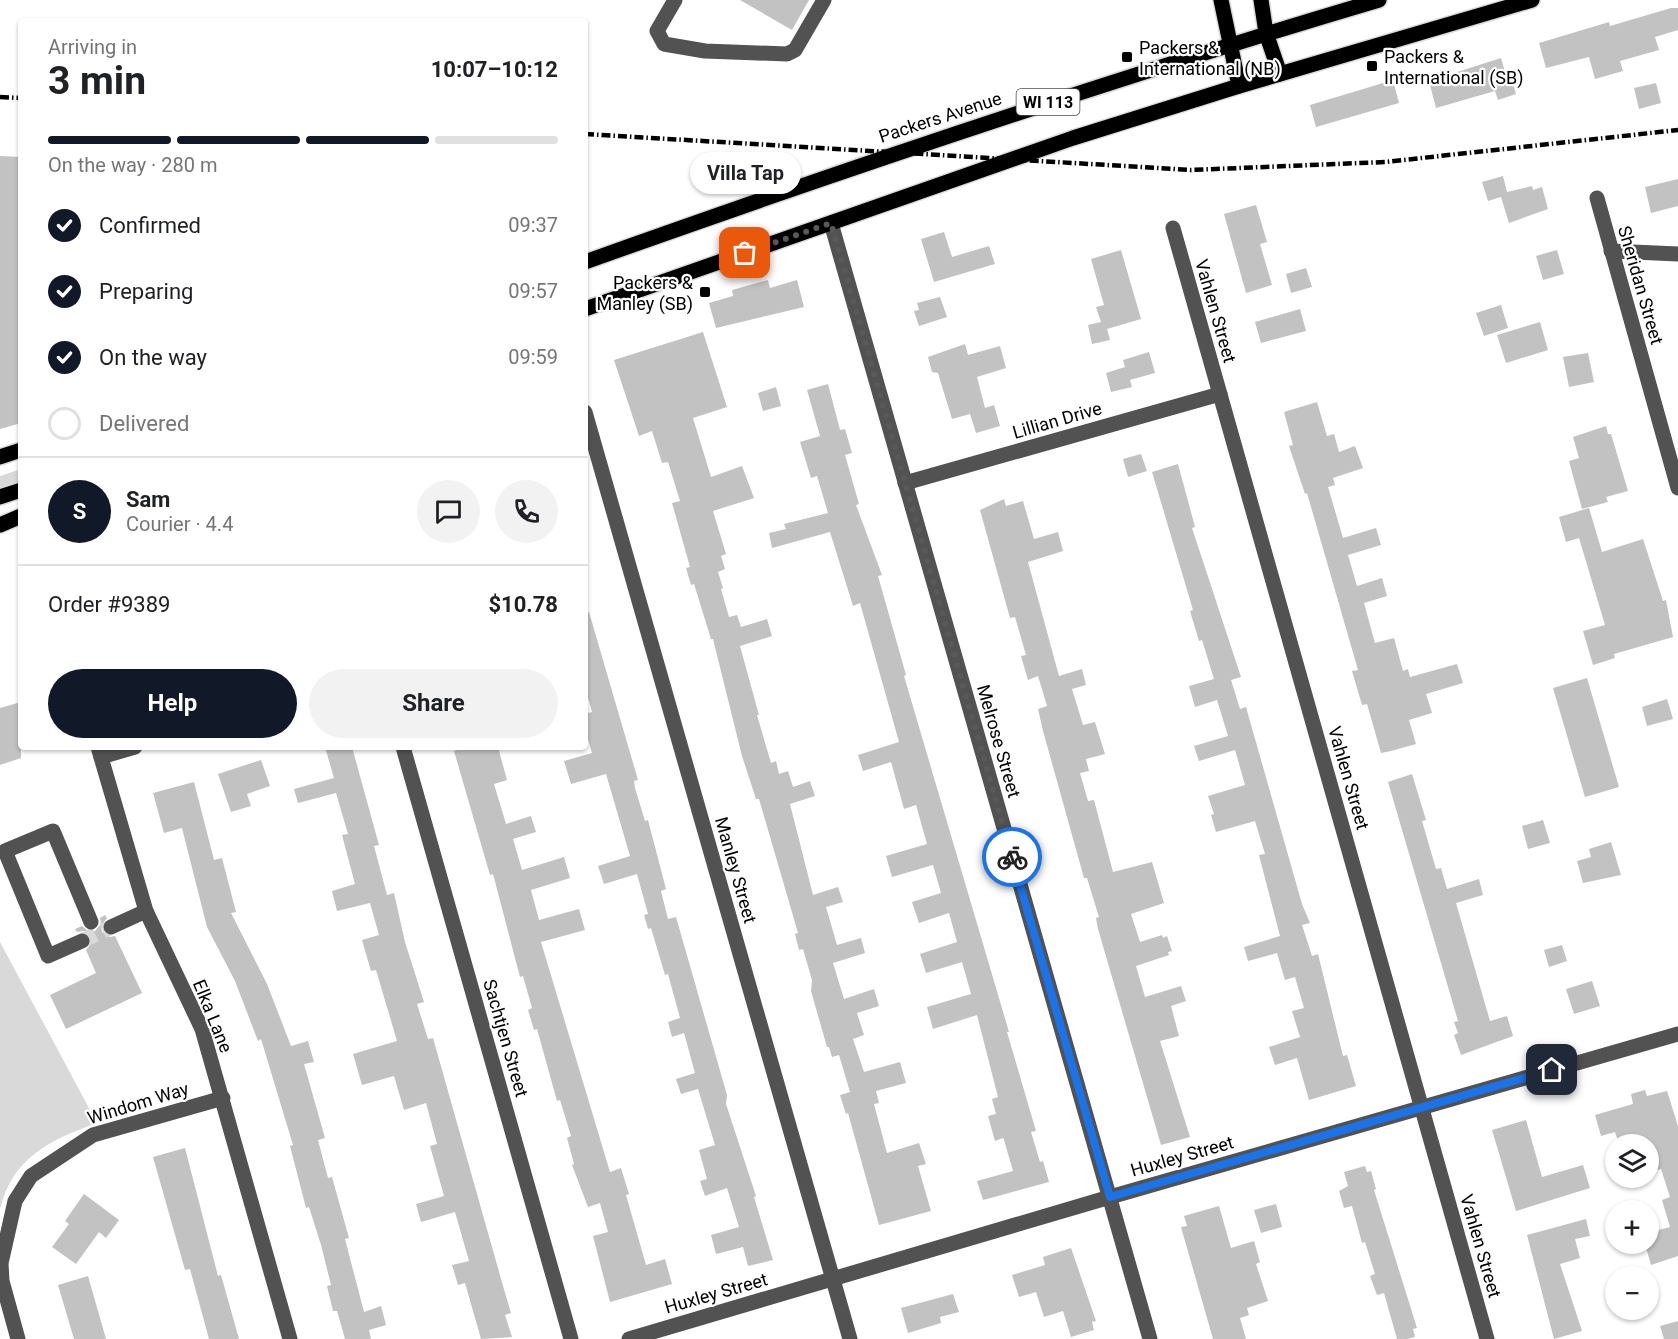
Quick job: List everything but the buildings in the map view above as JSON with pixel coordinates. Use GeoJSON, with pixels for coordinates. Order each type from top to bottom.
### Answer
{"type":"FeatureCollection","features":[{"type":"Feature","properties":{"kind":"main road"},"geometry":{"type":"LineString","coordinates":[[1221,0],[1239,86]]}},
{"type":"Feature","properties":{"kind":"main road"},"geometry":{"type":"LineString","coordinates":[[1261,0],[1266,33],[1280,74]]}},
{"type":"Feature","properties":{"kind":"main road","name":"Packers Avenue"},"geometry":{"type":"LineString","coordinates":[[588,261],[934,139],[1266,33],[1379,0]]}},
{"type":"Feature","properties":{"kind":"main road","name":"WI 113"},"geometry":{"type":"LineString","coordinates":[[588,308],[1073,138],[1239,86],[1532,0]]}},
{"type":"Feature","properties":{"kind":"main road"},"geometry":{"type":"LineString","coordinates":[[0,457],[18,451]]}},
{"type":"Feature","properties":{"kind":"main road"},"geometry":{"type":"LineString","coordinates":[[0,497],[18,491]]}},
{"type":"Feature","properties":{"kind":"main road"},"geometry":{"type":"LineString","coordinates":[[0,525],[18,517]]}},
{"type":"Feature","properties":{"kind":"street"},"geometry":{"type":"LineString","coordinates":[[675,0],[657,32],[664,44],[705,51],[787,54],[795,50],[824,0]]}},
{"type":"Feature","properties":{"kind":"street","name":"Sheridan Street"},"geometry":{"type":"LineString","coordinates":[[1597,198],[1678,488]]}},
{"type":"Feature","properties":{"kind":"street","name":"Melrose Street"},"geometry":{"type":"LineString","coordinates":[[831,223],[1150,1339]]}},
{"type":"Feature","properties":{"kind":"street","name":"Vahlen Street"},"geometry":{"type":"LineString","coordinates":[[1173,228],[1486,1339]]}},
{"type":"Feature","properties":{"kind":"street"},"geometry":{"type":"LineString","coordinates":[[1611,251],[1678,254]]}},
{"type":"Feature","properties":{"kind":"street","name":"Lillian Drive"},"geometry":{"type":"LineString","coordinates":[[905,483],[1220,394]]}},
{"type":"Feature","properties":{"kind":"street","name":"Manley Street"},"geometry":{"type":"LineString","coordinates":[[588,422],[850,1339]]}},
{"type":"Feature","properties":{"kind":"street","name":"Sachtjen Street"},"geometry":{"type":"LineString","coordinates":[[404,750],[571,1339]]}},
{"type":"Feature","properties":{"kind":"street","name":"Elka Lane"},"geometry":{"type":"LineString","coordinates":[[100,752],[146,910],[202,1029],[290,1339]]}},
{"type":"Feature","properties":{"kind":"street"},"geometry":{"type":"LineString","coordinates":[[82,942],[48,956],[5,851],[53,831],[92,922]]}},
{"type":"Feature","properties":{"kind":"street"},"geometry":{"type":"LineString","coordinates":[[111,927],[146,910]]}},
{"type":"Feature","properties":{"kind":"street","name":"Huxley Street"},"geometry":{"type":"LineString","coordinates":[[629,1339],[1110,1197],[1678,1034]]}},
{"type":"Feature","properties":{"kind":"street","name":"Windom Way"},"geometry":{"type":"LineString","coordinates":[[18,1339],[2,1281],[1,1263],[15,1201],[31,1176],[93,1134],[223,1098]]}},
{"type":"Feature","properties":{"kind":"shaded area"},"geometry":{"type":"Polygon","coordinates":[[[18,470],[18,487],[0,493],[0,476],[18,470]]]}},
{"type":"Feature","properties":{"kind":"shaded area"},"geometry":{"type":"Polygon","coordinates":[[[0,942],[97,1123],[49,1144],[24,1163],[6,1191],[0,1209],[0,942]]]}},
{"type":"Feature","properties":{"kind":"tunnel"},"geometry":{"type":"LineString","coordinates":[[82,941],[111,927]]}},
{"type":"Feature","properties":{"kind":"railway"},"geometry":{"type":"LineString","coordinates":[[0,97],[18,98]]}},
{"type":"Feature","properties":{"kind":"railway"},"geometry":{"type":"LineString","coordinates":[[588,134],[1191,170],[1385,162],[1678,130]]}},
{"type":"Feature","properties":{"kind":"way so far"},"geometry":{"type":"LineString","coordinates":[[745,253],[831,223],[1012,857]]}},
{"type":"Feature","properties":{"kind":"place","name":"Packers & International (NB)"},"geometry":{"type":"Point","coordinates":[1127,57]}},
{"type":"Feature","properties":{"kind":"place","name":"Packers & International (SB)"},"geometry":{"type":"Point","coordinates":[1372,66]}},
{"type":"Feature","properties":{"kind":"place","name":"Villa Tap"},"geometry":{"type":"Point","coordinates":[745,253]}},
{"type":"Feature","properties":{"kind":"place","name":"Packers & Manley (SB)"},"geometry":{"type":"Point","coordinates":[705,292]}},
{"type":"Feature","properties":{"kind":"route"},"geometry":{"type":"LineString","coordinates":[[1012,857],[1110,1197],[1552,1070]]}}]}
